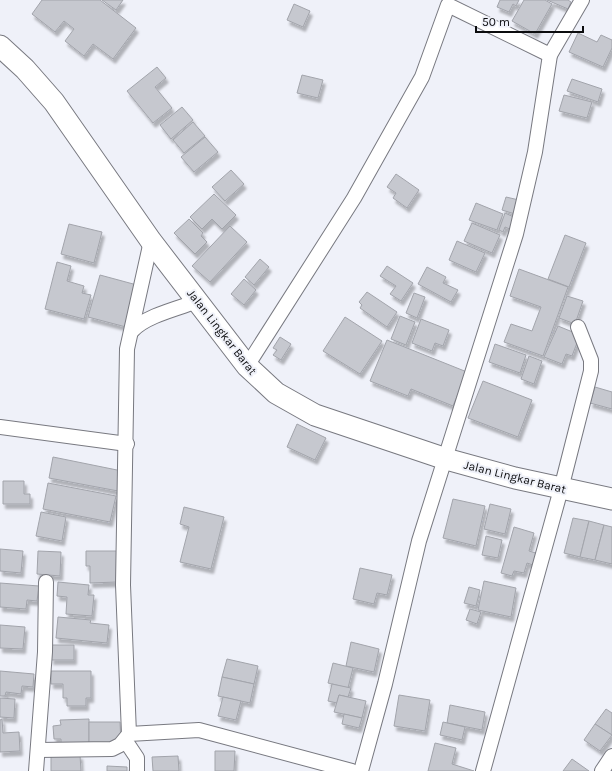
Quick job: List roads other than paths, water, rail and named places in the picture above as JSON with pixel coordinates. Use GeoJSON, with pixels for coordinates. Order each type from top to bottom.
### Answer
{"type":"FeatureCollection","features":[{"type":"Feature","properties":{"kind":"highway","name":"Jalan Lingkar Barat"},"geometry":{"type":"LineString","coordinates":[[0,46],[25,69],[54,102],[152,240],[247,366],[276,393],[315,415],[446,459],[561,489],[612,499]]}},
{"type":"Feature","properties":{"kind":"street"},"geometry":{"type":"LineString","coordinates":[[361,771],[385,684],[419,541],[446,459],[491,309],[516,234],[535,152],[550,55],[582,0]]}},
{"type":"Feature","properties":{"kind":"street"},"geometry":{"type":"LineString","coordinates":[[247,366],[354,198],[422,77],[449,3],[550,55]]}},
{"type":"Feature","properties":{"kind":"street"},"geometry":{"type":"LineString","coordinates":[[138,771],[137,758],[127,737],[123,585],[127,444],[127,349],[152,240]]}},
{"type":"Feature","properties":{"kind":"street"},"geometry":{"type":"LineString","coordinates":[[132,331],[140,323],[198,301]]}},
{"type":"Feature","properties":{"kind":"street"},"geometry":{"type":"LineString","coordinates":[[483,771],[561,489],[592,368],[591,360],[578,327]]}},
{"type":"Feature","properties":{"kind":"street"},"geometry":{"type":"LineString","coordinates":[[0,427],[127,444]]}},
{"type":"Feature","properties":{"kind":"street"},"geometry":{"type":"LineString","coordinates":[[36,771],[45,652],[46,582]]}},
{"type":"Feature","properties":{"kind":"street"},"geometry":{"type":"LineString","coordinates":[[38,750],[109,749],[116,747],[127,737],[199,730],[352,771]]}},
{"type":"Feature","properties":{"kind":"street"},"geometry":{"type":"LineString","coordinates":[[602,771],[612,756]]}}]}
